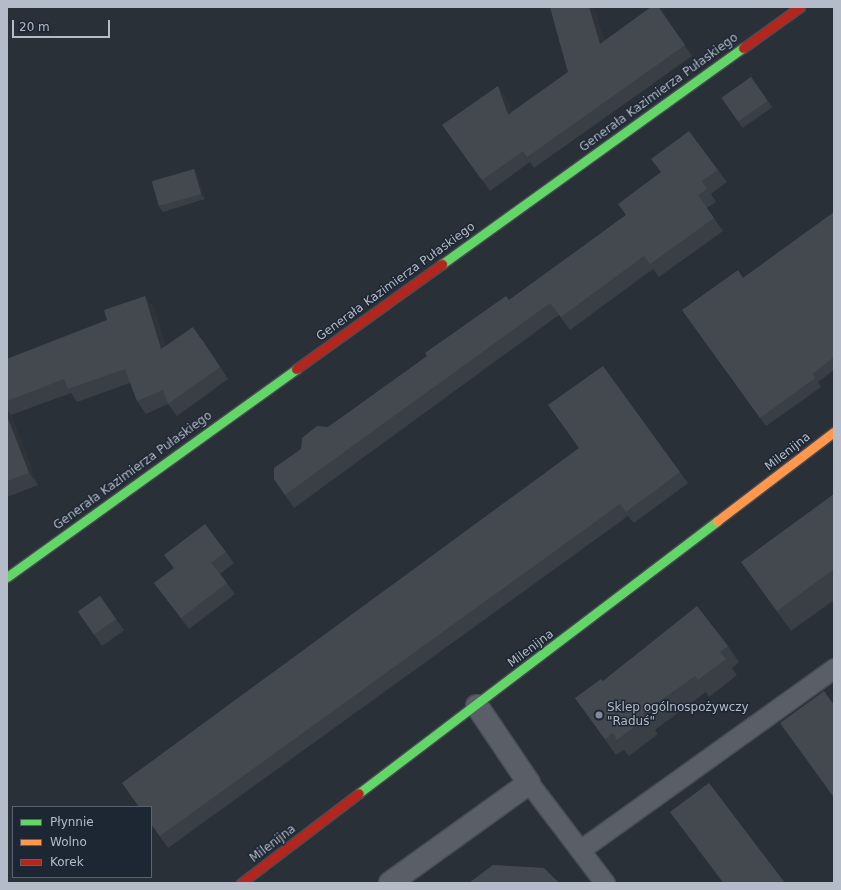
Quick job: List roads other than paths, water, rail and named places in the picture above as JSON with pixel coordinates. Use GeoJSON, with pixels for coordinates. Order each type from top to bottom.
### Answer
{"type":"FeatureCollection","features":[{"type":"Feature","properties":{"kind":"street","name":"Generała Kazimierza Pułaskiego"},"geometry":{"type":"LineString","coordinates":[[7,577],[800,7]]}},
{"type":"Feature","properties":{"kind":"street","name":"Milenijna"},"geometry":{"type":"LineString","coordinates":[[241,883],[477,706],[834,432]]}},
{"type":"Feature","properties":{"kind":"street"},"geometry":{"type":"LineString","coordinates":[[390,883],[529,783],[477,706]]}},
{"type":"Feature","properties":{"kind":"lane"},"geometry":{"type":"LineString","coordinates":[[580,850],[834,668]]}},
{"type":"Feature","properties":{"kind":"lane"},"geometry":{"type":"LineString","coordinates":[[529,783],[605,883]]}},
{"type":"Feature","properties":{"kind":"place","name":"Sklep ogólnospożywczy \"Raduś\""},"geometry":{"type":"Point","coordinates":[599,715]}}]}
